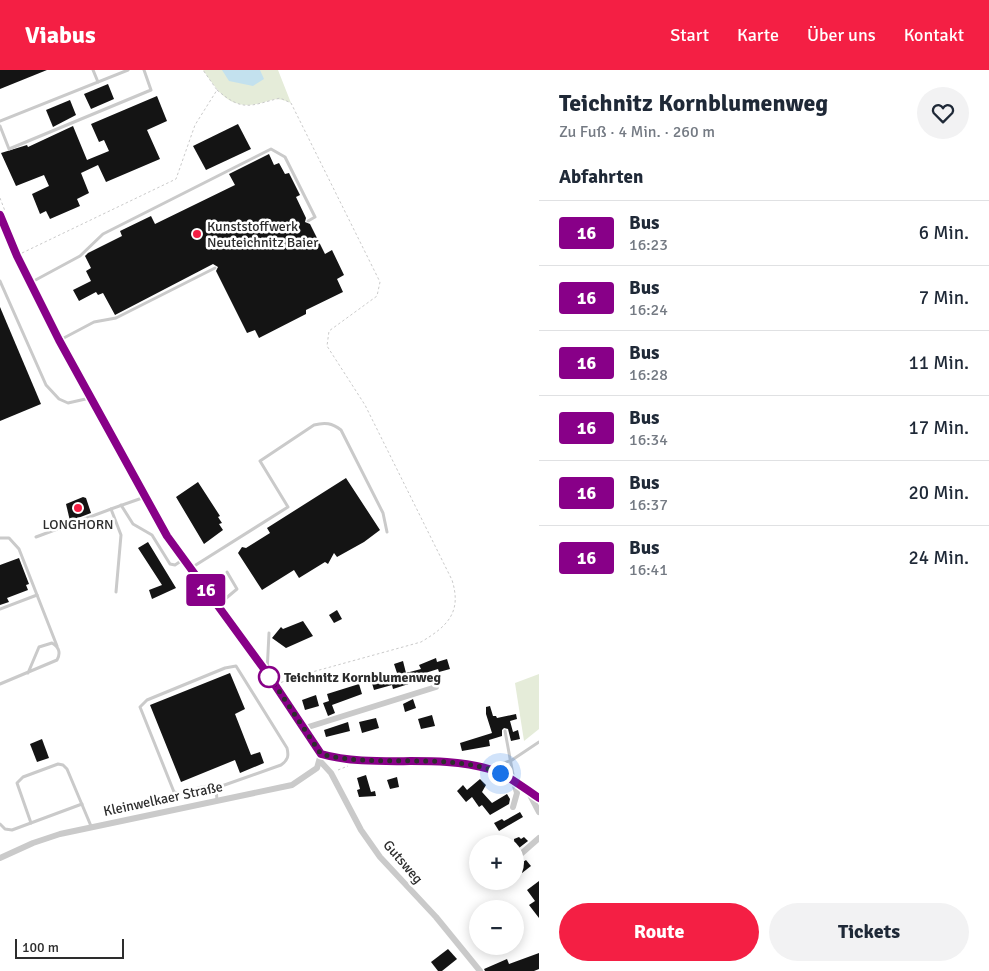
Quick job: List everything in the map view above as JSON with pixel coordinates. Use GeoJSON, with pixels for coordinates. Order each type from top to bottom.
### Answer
{"type":"FeatureCollection","features":[{"type":"Feature","properties":{"kind":"street","name":"Gutsweg"},"geometry":{"type":"LineString","coordinates":[[0,215],[59,340],[167,536],[267,673],[278,684],[305,728],[320,758],[331,773],[361,830],[380,857],[436,917],[480,971]]}},
{"type":"Feature","properties":{"kind":"street"},"geometry":{"type":"LineString","coordinates":[[305,728],[436,687]]}},
{"type":"Feature","properties":{"kind":"street"},"geometry":{"type":"LineString","coordinates":[[320,758],[445,763],[489,769],[514,781],[539,798]]}},
{"type":"Feature","properties":{"kind":"street","name":"Kleinwelkaer Straße"},"geometry":{"type":"LineString","coordinates":[[0,858],[33,842],[92,827],[292,784],[318,768],[320,758]]}},
{"type":"Feature","properties":{"kind":"street"},"geometry":{"type":"LineString","coordinates":[[513,807],[517,788],[514,781]]}},
{"type":"Feature","properties":{"kind":"street"},"geometry":{"type":"LineString","coordinates":[[527,790],[539,812]]}},
{"type":"Feature","properties":{"kind":"street"},"geometry":{"type":"LineString","coordinates":[[524,851],[539,838]]}},
{"type":"Feature","properties":{"kind":"lane"},"geometry":{"type":"LineString","coordinates":[[93,70],[98,82]]}},
{"type":"Feature","properties":{"kind":"lane"},"geometry":{"type":"LineString","coordinates":[[0,121],[128,70]]}},
{"type":"Feature","properties":{"kind":"lane"},"geometry":{"type":"LineString","coordinates":[[0,126],[9,149],[151,90],[144,70]]}},
{"type":"Feature","properties":{"kind":"lane"},"geometry":{"type":"LineString","coordinates":[[30,282],[80,256],[103,234],[271,149],[284,157],[315,217],[308,221]]}},
{"type":"Feature","properties":{"kind":"lane"},"geometry":{"type":"LineString","coordinates":[[59,340],[94,322],[116,318],[215,268]]}},
{"type":"Feature","properties":{"kind":"lane"},"geometry":{"type":"LineString","coordinates":[[0,281],[46,385],[59,399],[68,403],[91,398]]}},
{"type":"Feature","properties":{"kind":"lane"},"geometry":{"type":"LineString","coordinates":[[190,568],[288,507],[260,461],[314,425],[323,423],[335,425],[341,430],[383,513],[387,532]]}},
{"type":"Feature","properties":{"kind":"lane"},"geometry":{"type":"LineString","coordinates":[[36,537],[145,497]]}},
{"type":"Feature","properties":{"kind":"lane"},"geometry":{"type":"LineString","coordinates":[[121,505],[133,524],[152,535],[170,564],[175,565],[184,559]]}},
{"type":"Feature","properties":{"kind":"lane"},"geometry":{"type":"LineString","coordinates":[[111,509],[120,535],[116,592]]}},
{"type":"Feature","properties":{"kind":"lane"},"geometry":{"type":"LineString","coordinates":[[0,538],[9,538],[17,544],[60,652],[57,660],[0,684]]}},
{"type":"Feature","properties":{"kind":"lane"},"geometry":{"type":"LineString","coordinates":[[218,606],[237,589],[227,572]]}},
{"type":"Feature","properties":{"kind":"lane"},"geometry":{"type":"LineString","coordinates":[[0,609],[37,595]]}},
{"type":"Feature","properties":{"kind":"lane"},"geometry":{"type":"LineString","coordinates":[[267,673],[269,633]]}},
{"type":"Feature","properties":{"kind":"lane"},"geometry":{"type":"LineString","coordinates":[[28,673],[39,647],[52,643],[57,646]]}},
{"type":"Feature","properties":{"kind":"lane"},"geometry":{"type":"LineString","coordinates":[[236,666],[287,748],[288,754],[286,761],[281,765],[216,788],[207,785],[181,794],[174,792],[140,707],[147,700],[225,668],[236,666]]}},
{"type":"Feature","properties":{"kind":"lane"},"geometry":{"type":"LineString","coordinates":[[505,731],[512,760],[514,781]]}},
{"type":"Feature","properties":{"kind":"lane"},"geometry":{"type":"LineString","coordinates":[[489,769],[512,760],[539,742]]}},
{"type":"Feature","properties":{"kind":"lane"},"geometry":{"type":"LineString","coordinates":[[31,823],[17,783],[23,777],[58,764],[63,765],[67,769],[92,827]]}},
{"type":"Feature","properties":{"kind":"lane"},"geometry":{"type":"LineString","coordinates":[[216,788],[217,801]]}},
{"type":"Feature","properties":{"kind":"lane"},"geometry":{"type":"LineString","coordinates":[[0,824],[8,830],[82,804]]}},
{"type":"Feature","properties":{"kind":"path"},"geometry":{"type":"LineString","coordinates":[[203,70],[217,90],[235,105],[253,105],[280,98],[291,103],[380,282],[377,296],[329,331],[327,346],[365,405],[452,580],[455,590],[455,608],[451,617],[434,634],[421,642],[294,677],[278,684],[276,676]]}},
{"type":"Feature","properties":{"kind":"path"},"geometry":{"type":"LineString","coordinates":[[26,259],[20,254],[176,179],[195,125],[217,90]]}},
{"type":"Feature","properties":{"kind":"path"},"geometry":{"type":"LineString","coordinates":[[0,198],[8,216]]}},
{"type":"Feature","properties":{"kind":"path"},"geometry":{"type":"LineString","coordinates":[[331,773],[350,765],[356,759]]}},
{"type":"Feature","properties":{"kind":"green space"},"geometry":{"type":"Polygon","coordinates":[[[203,70],[278,70],[291,103],[276,99],[250,105],[233,102],[220,93],[203,70]]]}},
{"type":"Feature","properties":{"kind":"green space"},"geometry":{"type":"Polygon","coordinates":[[[539,674],[539,729],[524,741],[515,683],[539,674]]]}},
{"type":"Feature","properties":{"kind":"water"},"geometry":{"type":"Polygon","coordinates":[[[222,70],[260,70],[264,79],[253,86],[229,81],[222,70]]]}},
{"type":"Feature","properties":{"kind":"building"},"geometry":{"type":"Polygon","coordinates":[[[0,70],[47,70],[0,89],[0,70]]]}},
{"type":"Feature","properties":{"kind":"building"},"geometry":{"type":"Polygon","coordinates":[[[108,84],[114,99],[91,109],[84,94],[108,84]]]}},
{"type":"Feature","properties":{"kind":"building"},"geometry":{"type":"Polygon","coordinates":[[[157,96],[167,121],[147,130],[160,159],[106,182],[98,165],[81,173],[89,193],[77,199],[80,206],[50,219],[46,211],[40,214],[32,194],[49,186],[44,175],[16,186],[1,153],[27,145],[28,147],[73,126],[87,160],[109,151],[104,140],[99,142],[91,124],[157,96]]]}},
{"type":"Feature","properties":{"kind":"building"},"geometry":{"type":"Polygon","coordinates":[[[70,100],[76,115],[53,127],[46,110],[70,100]]]}},
{"type":"Feature","properties":{"kind":"building"},"geometry":{"type":"Polygon","coordinates":[[[238,124],[251,149],[206,170],[193,146],[238,124]]]}},
{"type":"Feature","properties":{"kind":"building","name":"Kunststoffwerk Neuteichnitz Baier"},"geometry":{"type":"Polygon","coordinates":[[[269,154],[274,165],[279,163],[285,174],[289,173],[300,195],[296,197],[306,218],[305,222],[310,224],[325,254],[332,250],[344,275],[337,279],[343,292],[306,310],[306,314],[259,338],[255,330],[247,333],[216,271],[218,267],[213,264],[115,315],[103,293],[98,295],[96,292],[79,301],[73,290],[91,281],[86,271],[91,268],[85,256],[88,253],[122,236],[120,231],[151,216],[155,224],[235,185],[229,174],[269,154]]]}},
{"type":"Feature","properties":{"kind":"building"},"geometry":{"type":"Polygon","coordinates":[[[0,307],[41,404],[0,421],[0,307]]]}},
{"type":"Feature","properties":{"kind":"building"},"geometry":{"type":"Polygon","coordinates":[[[346,478],[380,530],[364,542],[337,557],[334,553],[328,564],[325,562],[299,578],[294,570],[262,590],[238,553],[242,547],[246,548],[270,533],[267,528],[346,478]]]}},
{"type":"Feature","properties":{"kind":"building"},"geometry":{"type":"Polygon","coordinates":[[[198,482],[220,516],[218,517],[222,523],[219,524],[223,530],[204,544],[176,497],[198,482]]]}},
{"type":"Feature","properties":{"kind":"building","name":"LONGHORN"},"geometry":{"type":"Polygon","coordinates":[[[83,497],[86,498],[91,513],[70,521],[66,504],[83,497]]]}},
{"type":"Feature","properties":{"kind":"building"},"geometry":{"type":"Polygon","coordinates":[[[148,542],[176,588],[152,599],[149,590],[162,585],[138,548],[148,542]]]}},
{"type":"Feature","properties":{"kind":"building"},"geometry":{"type":"Polygon","coordinates":[[[19,558],[29,584],[26,585],[28,590],[7,598],[9,602],[0,605],[0,565],[19,558]]]}},
{"type":"Feature","properties":{"kind":"building"},"geometry":{"type":"Polygon","coordinates":[[[337,610],[342,619],[334,623],[329,615],[337,610]]]}},
{"type":"Feature","properties":{"kind":"building"},"geometry":{"type":"Polygon","coordinates":[[[303,621],[313,636],[286,648],[272,638],[281,627],[283,629],[303,621]]]}},
{"type":"Feature","properties":{"kind":"building"},"geometry":{"type":"Polygon","coordinates":[[[436,658],[437,662],[447,659],[450,669],[439,672],[438,669],[422,674],[424,679],[393,689],[392,685],[374,690],[371,680],[397,673],[394,664],[403,661],[406,673],[421,669],[419,665],[436,658]]]}},
{"type":"Feature","properties":{"kind":"building"},"geometry":{"type":"Polygon","coordinates":[[[230,673],[245,709],[235,714],[251,755],[260,752],[264,763],[240,773],[235,760],[181,782],[150,705],[230,673]]]}},
{"type":"Feature","properties":{"kind":"building"},"geometry":{"type":"Polygon","coordinates":[[[359,684],[362,694],[332,705],[335,713],[328,716],[323,703],[329,701],[327,694],[359,684]]]}},
{"type":"Feature","properties":{"kind":"building"},"geometry":{"type":"Polygon","coordinates":[[[316,695],[319,706],[305,710],[302,700],[316,695]]]}},
{"type":"Feature","properties":{"kind":"building"},"geometry":{"type":"Polygon","coordinates":[[[413,699],[416,708],[405,712],[403,704],[413,699]]]}},
{"type":"Feature","properties":{"kind":"building"},"geometry":{"type":"Polygon","coordinates":[[[490,706],[493,716],[497,718],[516,714],[517,719],[510,721],[513,732],[518,730],[520,739],[511,741],[508,729],[504,728],[502,736],[489,740],[490,746],[462,751],[460,743],[492,733],[486,714],[486,707],[490,706]]]}},
{"type":"Feature","properties":{"kind":"building"},"geometry":{"type":"Polygon","coordinates":[[[432,715],[435,726],[421,729],[418,719],[432,715]]]}},
{"type":"Feature","properties":{"kind":"building"},"geometry":{"type":"Polygon","coordinates":[[[376,718],[379,728],[362,733],[359,722],[376,718]]]}},
{"type":"Feature","properties":{"kind":"building"},"geometry":{"type":"Polygon","coordinates":[[[348,722],[350,731],[326,737],[324,730],[348,722]]]}},
{"type":"Feature","properties":{"kind":"building"},"geometry":{"type":"Polygon","coordinates":[[[42,739],[49,758],[37,762],[30,744],[42,739]]]}},
{"type":"Feature","properties":{"kind":"building"},"geometry":{"type":"Polygon","coordinates":[[[366,775],[371,792],[375,791],[376,796],[359,797],[357,790],[360,789],[357,778],[366,775]]]}},
{"type":"Feature","properties":{"kind":"building"},"geometry":{"type":"Polygon","coordinates":[[[397,777],[399,787],[390,789],[387,780],[397,777]]]}},
{"type":"Feature","properties":{"kind":"building"},"geometry":{"type":"Polygon","coordinates":[[[480,779],[486,785],[482,792],[492,803],[507,794],[510,799],[509,804],[490,815],[482,805],[479,807],[472,797],[466,802],[457,791],[463,785],[467,790],[480,779]]]}},
{"type":"Feature","properties":{"kind":"building"},"geometry":{"type":"Polygon","coordinates":[[[520,812],[523,817],[499,831],[494,823],[502,819],[504,821],[520,812]]]}},
{"type":"Feature","properties":{"kind":"building"},"geometry":{"type":"Polygon","coordinates":[[[526,860],[531,866],[524,871],[524,861],[526,860]]]}},
{"type":"Feature","properties":{"kind":"building"},"geometry":{"type":"Polygon","coordinates":[[[539,881],[539,918],[529,905],[535,901],[527,890],[539,881]]]}},
{"type":"Feature","properties":{"kind":"building"},"geometry":{"type":"Polygon","coordinates":[[[448,949],[457,959],[442,971],[438,971],[431,962],[448,949]]]}},
{"type":"Feature","properties":{"kind":"building"},"geometry":{"type":"Polygon","coordinates":[[[539,953],[539,969],[534,971],[485,971],[484,969],[507,959],[509,964],[539,953]]]}},
{"type":"Feature","properties":{"kind":"bus line","name":"16"},"geometry":{"type":"LineString","coordinates":[[0,215],[17,256],[59,340],[167,536],[267,673],[321,754],[344,759],[445,763],[489,769],[514,781],[539,798]]}},
{"type":"Feature","properties":{"kind":"place","name":"Kunststoffwerk Neuteichnitz Baier"},"geometry":{"type":"Point","coordinates":[197,234]}},
{"type":"Feature","properties":{"kind":"place","name":"LONGHORN"},"geometry":{"type":"Point","coordinates":[78,508]}},
{"type":"Feature","properties":{"kind":"place","name":"Teichnitz Kornblumenweg"},"geometry":{"type":"Point","coordinates":[269,677]}},
{"type":"Feature","properties":{"kind":"route"},"geometry":{"type":"LineString","coordinates":[[269,677],[267,673],[321,754],[344,759],[445,763],[489,769],[500,773]]}}]}
